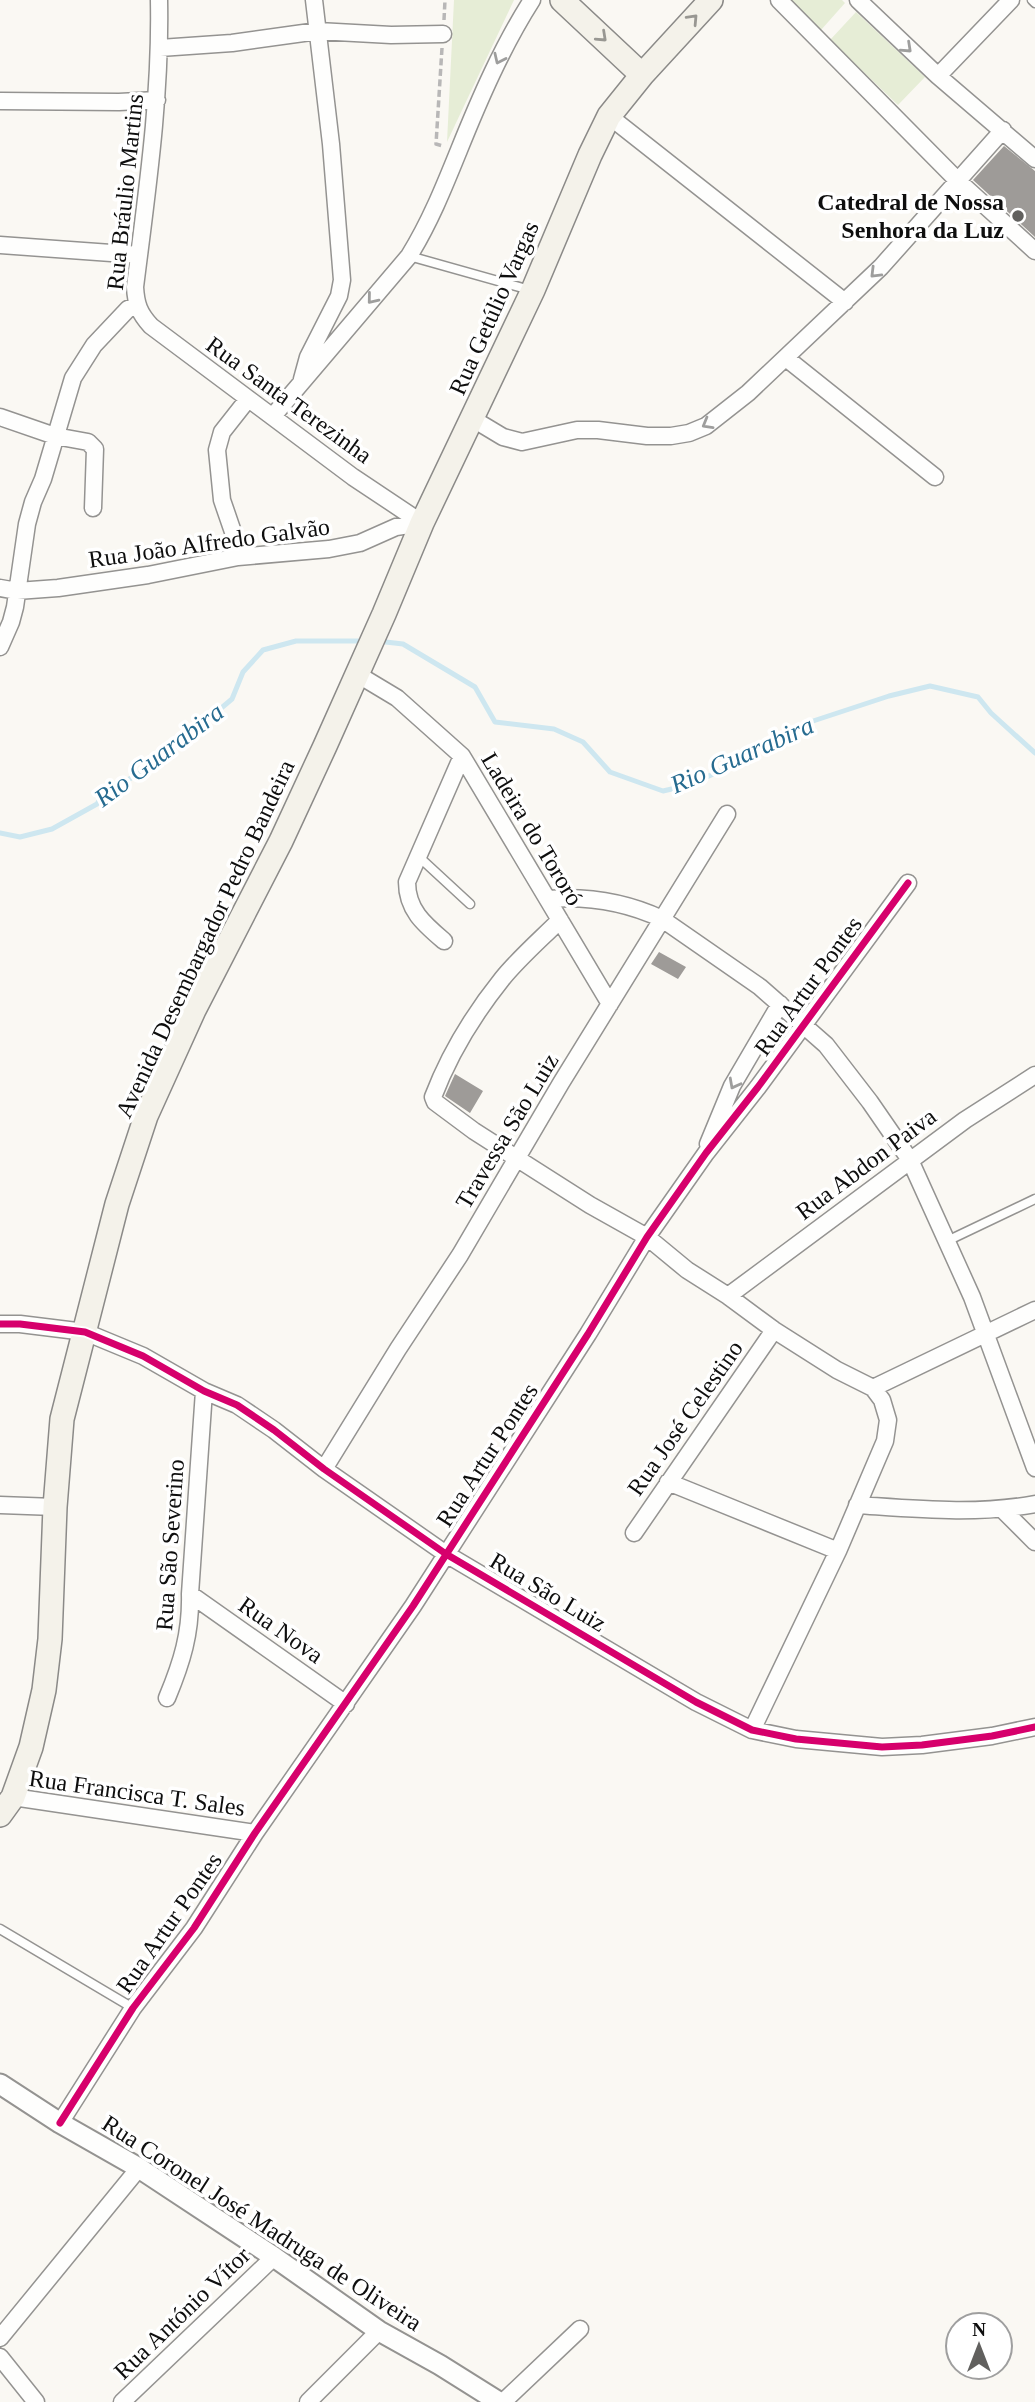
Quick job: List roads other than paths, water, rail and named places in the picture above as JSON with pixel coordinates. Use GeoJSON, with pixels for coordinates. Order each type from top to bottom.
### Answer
{"type":"FeatureCollection","features":[{"type":"Feature","properties":{"kind":"main road"},"geometry":{"type":"LineString","coordinates":[[562,0],[642,75]]}},
{"type":"Feature","properties":{"kind":"main road","name":"Rua Getúlio Vargas"},"geometry":{"type":"LineString","coordinates":[[359,668],[422,523],[533,290],[609,116],[642,75],[711,0]]}},
{"type":"Feature","properties":{"kind":"main road","name":"Avenida Desembargador Pedro Bandeira"},"geometry":{"type":"LineString","coordinates":[[6,1806],[31,1746],[44,1690],[50,1639],[55,1507],[62,1419],[72,1371],[85,1332],[117,1204],[146,1116],[194,1010],[286,829],[359,668]]}},
{"type":"Feature","properties":{"kind":"street","name":"Rua Bráulio Martins"},"geometry":{"type":"LineString","coordinates":[[0,647],[11,622],[27,524],[73,378],[94,345],[128,309],[136,305],[135,287],[157,100],[159,0]]}},
{"type":"Feature","properties":{"kind":"street"},"geometry":{"type":"LineString","coordinates":[[301,383],[308,357],[340,296],[342,280],[331,144],[314,0]]}},
{"type":"Feature","properties":{"kind":"street"},"geometry":{"type":"LineString","coordinates":[[273,416],[409,256],[438,205],[459,149],[509,36],[532,0]]}},
{"type":"Feature","properties":{"kind":"street"},"geometry":{"type":"LineString","coordinates":[[779,0],[957,180],[1035,251]]}},
{"type":"Feature","properties":{"kind":"street"},"geometry":{"type":"LineString","coordinates":[[858,0],[938,76],[1035,159]]}},
{"type":"Feature","properties":{"kind":"street"},"geometry":{"type":"LineString","coordinates":[[938,76],[1011,0]]}},
{"type":"Feature","properties":{"kind":"street"},"geometry":{"type":"LineString","coordinates":[[160,48],[232,43],[317,31],[391,35],[443,34]]}},
{"type":"Feature","properties":{"kind":"street"},"geometry":{"type":"LineString","coordinates":[[0,101],[157,100]]}},
{"type":"Feature","properties":{"kind":"street"},"geometry":{"type":"LineString","coordinates":[[609,116],[845,302]]}},
{"type":"Feature","properties":{"kind":"street"},"geometry":{"type":"LineString","coordinates":[[473,419],[503,437],[522,442],[577,430],[647,436],[689,433],[706,426],[786,358],[881,267],[1003,131]]}},
{"type":"Feature","properties":{"kind":"street"},"geometry":{"type":"LineString","coordinates":[[0,245],[139,255]]}},
{"type":"Feature","properties":{"kind":"street","name":"Rua Santa Terezinha"},"geometry":{"type":"LineString","coordinates":[[136,305],[151,326],[353,477],[422,523]]}},
{"type":"Feature","properties":{"kind":"street"},"geometry":{"type":"LineString","coordinates":[[786,358],[935,477]]}},
{"type":"Feature","properties":{"kind":"street"},"geometry":{"type":"LineString","coordinates":[[239,557],[222,500],[217,450],[222,432],[248,399]]}},
{"type":"Feature","properties":{"kind":"street"},"geometry":{"type":"LineString","coordinates":[[0,417],[55,436],[88,442],[95,449],[93,508]]}},
{"type":"Feature","properties":{"kind":"street","name":"Rua João Alfredo Galvão"},"geometry":{"type":"LineString","coordinates":[[0,588],[17,591],[104,582],[239,557],[329,549],[360,543],[396,527],[422,523]]}},
{"type":"Feature","properties":{"kind":"street","name":"Ladeira do Tororó"},"geometry":{"type":"LineString","coordinates":[[359,668],[463,756],[610,1004]]}},
{"type":"Feature","properties":{"kind":"street"},"geometry":{"type":"LineString","coordinates":[[444,941],[415,912],[408,899],[407,882],[463,756]]}},
{"type":"Feature","properties":{"kind":"street","name":"Travessa São Luiz"},"geometry":{"type":"LineString","coordinates":[[324,1469],[447,1276],[561,1083],[727,814]]}},
{"type":"Feature","properties":{"kind":"street","name":"Rua Artur Pontes"},"geometry":{"type":"LineString","coordinates":[[60,2123],[133,2008],[194,1928],[254,1833],[346,1704],[446,1554],[588,1335],[647,1237],[706,1153],[908,883]]}},
{"type":"Feature","properties":{"kind":"street"},"geometry":{"type":"LineString","coordinates":[[548,899],[595,899],[645,911],[662,919],[760,987],[826,1045],[910,1160],[987,1334],[1035,1468]]}},
{"type":"Feature","properties":{"kind":"street"},"geometry":{"type":"LineString","coordinates":[[560,920],[503,978],[466,1032],[440,1077],[433,1096],[436,1103],[590,1205],[647,1237],[687,1270],[774,1330],[837,1370],[873,1388],[885,1409],[887,1434],[838,1551],[752,1730]]}},
{"type":"Feature","properties":{"kind":"street","name":"Rua Artur Pontes"},"geometry":{"type":"LineString","coordinates":[[706,1153],[713,1128],[732,1086],[779,1004]]}},
{"type":"Feature","properties":{"kind":"street","name":"Rua Abdon Paiva"},"geometry":{"type":"LineString","coordinates":[[728,1296],[965,1120],[1035,1075]]}},
{"type":"Feature","properties":{"kind":"street"},"geometry":{"type":"LineString","coordinates":[[873,1388],[1035,1310]]}},
{"type":"Feature","properties":{"kind":"street","name":"Rua São Luiz"},"geometry":{"type":"LineString","coordinates":[[0,1324],[85,1332],[143,1356],[204,1391],[237,1405],[446,1554],[664,1684],[752,1730],[796,1739],[882,1746],[922,1745],[992,1736],[1035,1727]]}},
{"type":"Feature","properties":{"kind":"street","name":"Rua José Celestino"},"geometry":{"type":"LineString","coordinates":[[634,1533],[774,1330]]}},
{"type":"Feature","properties":{"kind":"street","name":"Rua São Severino"},"geometry":{"type":"LineString","coordinates":[[167,1698],[183,1659],[191,1615],[190,1594],[204,1391]]}},
{"type":"Feature","properties":{"kind":"street"},"geometry":{"type":"LineString","coordinates":[[668,1482],[838,1551]]}},
{"type":"Feature","properties":{"kind":"street"},"geometry":{"type":"LineString","coordinates":[[857,1505],[925,1510],[1003,1510],[1035,1504]]}},
{"type":"Feature","properties":{"kind":"street"},"geometry":{"type":"LineString","coordinates":[[0,1505],[55,1507]]}},
{"type":"Feature","properties":{"kind":"street"},"geometry":{"type":"LineString","coordinates":[[1003,1510],[1035,1542]]}},
{"type":"Feature","properties":{"kind":"street","name":"Rua Nova"},"geometry":{"type":"LineString","coordinates":[[190,1594],[346,1704]]}},
{"type":"Feature","properties":{"kind":"street","name":"Rua Francisca T. Sales"},"geometry":{"type":"LineString","coordinates":[[6,1806],[254,1833]]}},
{"type":"Feature","properties":{"kind":"street","name":"Rua Coronel José Madruga de Oliveira"},"geometry":{"type":"LineString","coordinates":[[0,2084],[60,2123],[139,2168],[274,2257],[379,2331],[505,2401]]}},
{"type":"Feature","properties":{"kind":"street"},"geometry":{"type":"LineString","coordinates":[[0,2338],[139,2168]]}},
{"type":"Feature","properties":{"kind":"street","name":"Rua António Vítor"},"geometry":{"type":"LineString","coordinates":[[122,2402],[274,2257]]}},
{"type":"Feature","properties":{"kind":"street"},"geometry":{"type":"LineString","coordinates":[[505,2401],[580,2329]]}},
{"type":"Feature","properties":{"kind":"street"},"geometry":{"type":"LineString","coordinates":[[308,2402],[379,2331]]}},
{"type":"Feature","properties":{"kind":"street"},"geometry":{"type":"LineString","coordinates":[[0,2357],[36,2402]]}},
{"type":"Feature","properties":{"kind":"lane"},"geometry":{"type":"LineString","coordinates":[[409,256],[533,290]]}},
{"type":"Feature","properties":{"kind":"lane"},"geometry":{"type":"LineString","coordinates":[[418,856],[470,904]]}},
{"type":"Feature","properties":{"kind":"lane"},"geometry":{"type":"LineString","coordinates":[[947,1241],[1035,1199]]}},
{"type":"Feature","properties":{"kind":"lane"},"geometry":{"type":"LineString","coordinates":[[0,1929],[133,2008]]}},
{"type":"Feature","properties":{"kind":"waterway","name":"Rio Guarabira"},"geometry":{"type":"LineString","coordinates":[[0,833],[20,837],[52,829],[97,804],[103,794],[154,765],[232,699],[243,672],[263,650],[296,641],[367,641]]}},
{"type":"Feature","properties":{"kind":"waterway","name":"Rio Guarabira"},"geometry":{"type":"LineString","coordinates":[[377,641],[403,644],[475,687],[495,722],[554,729],[583,742],[610,772],[663,791],[689,785],[742,761],[755,747],[804,724],[889,696],[930,686],[978,697],[991,713],[1035,753]]}},
{"type":"Feature","properties":{"kind":"place","name":"Catedral de Nossa Senhora da Luz"},"geometry":{"type":"Point","coordinates":[1018,216]}}]}
